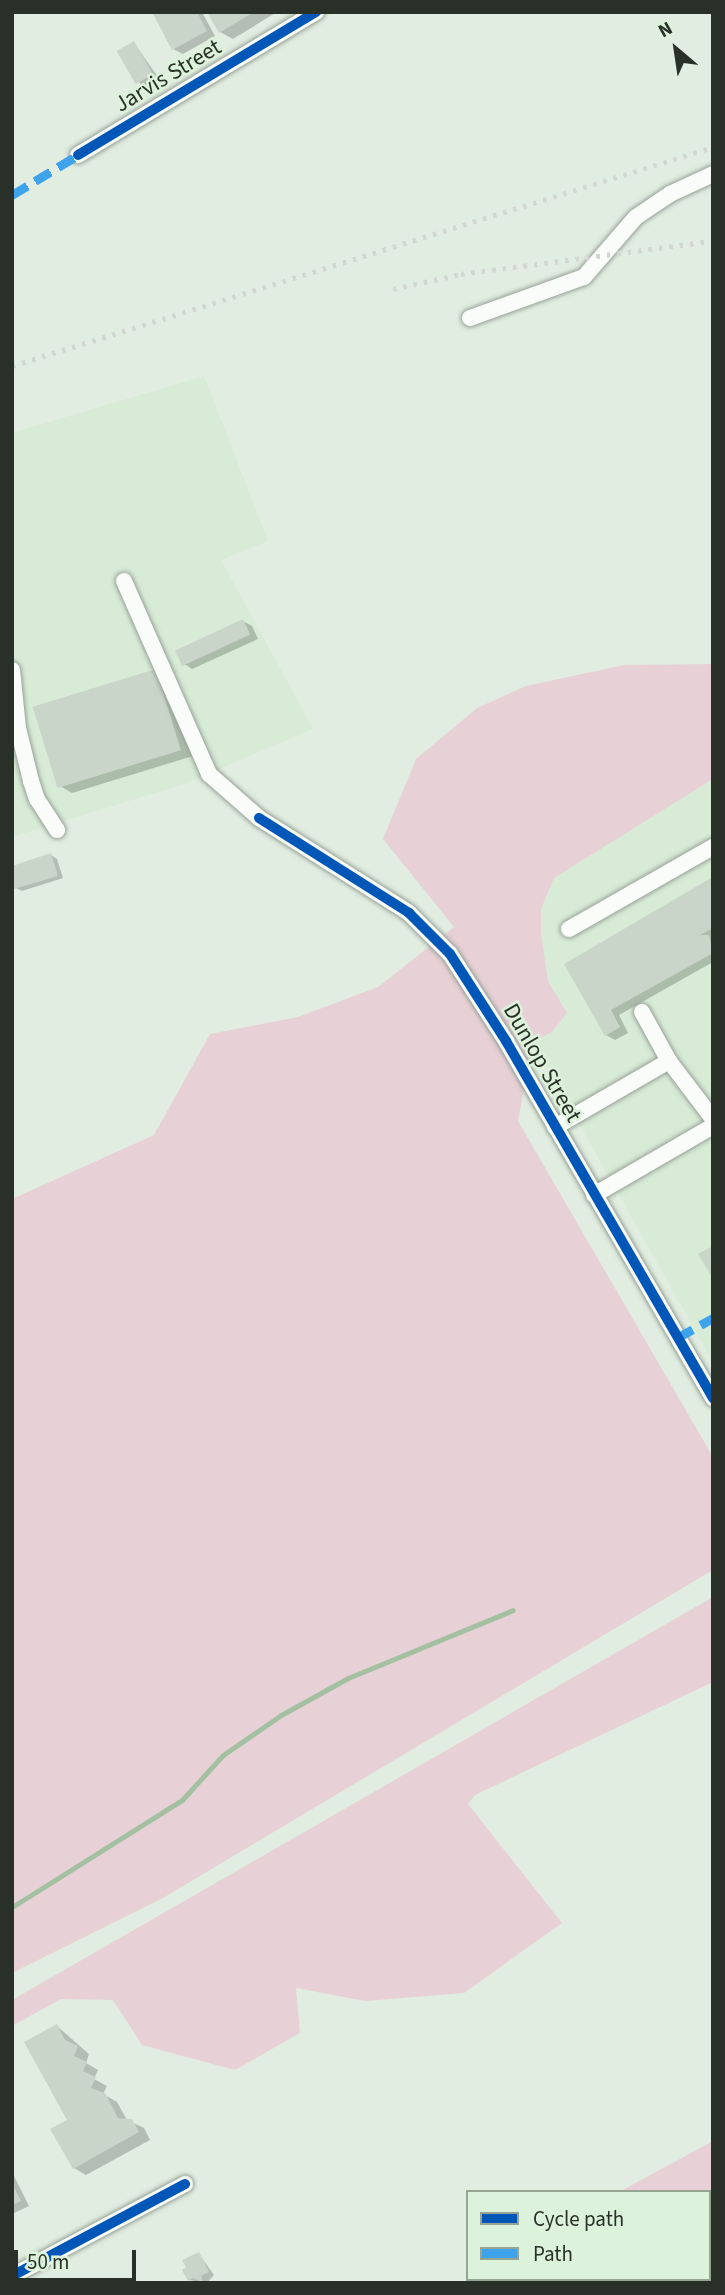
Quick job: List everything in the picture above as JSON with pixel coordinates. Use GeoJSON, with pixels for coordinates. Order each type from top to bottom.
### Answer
{"type":"FeatureCollection","features":[{"type":"Feature","properties":{"kind":"street","name":"Jarvis Street"},"geometry":{"type":"LineString","coordinates":[[78,155],[312,13]]}},
{"type":"Feature","properties":{"kind":"street"},"geometry":{"type":"LineString","coordinates":[[470,318],[584,277],[636,217],[670,194],[713,174]]}},
{"type":"Feature","properties":{"kind":"street","name":"Dunlop Street"},"geometry":{"type":"LineString","coordinates":[[124,581],[209,774],[259,818],[410,913],[435,936],[473,988],[713,1398]]}},
{"type":"Feature","properties":{"kind":"street"},"geometry":{"type":"LineString","coordinates":[[12,670],[18,727],[31,780],[37,799],[57,831]]}},
{"type":"Feature","properties":{"kind":"street"},"geometry":{"type":"LineString","coordinates":[[569,929],[713,847]]}},
{"type":"Feature","properties":{"kind":"street"},"geometry":{"type":"LineString","coordinates":[[642,1012],[670,1061],[713,1119]]}},
{"type":"Feature","properties":{"kind":"street"},"geometry":{"type":"LineString","coordinates":[[555,1127],[670,1061]]}},
{"type":"Feature","properties":{"kind":"street"},"geometry":{"type":"LineString","coordinates":[[594,1195],[713,1126]]}},
{"type":"Feature","properties":{"kind":"street"},"geometry":{"type":"LineString","coordinates":[[12,2276],[185,2184]]}},
{"type":"Feature","properties":{"kind":"shaded area"},"geometry":{"type":"Polygon","coordinates":[[[204,376],[268,541],[221,560],[313,729],[184,784],[12,837],[12,433],[204,376]]]}},
{"type":"Feature","properties":{"kind":"shaded area"},"geometry":{"type":"Polygon","coordinates":[[[713,664],[713,779],[554,878],[541,909],[541,933],[548,981],[567,1013],[552,1032],[533,1042],[518,1121],[713,1457],[713,1570],[163,1898],[12,1973],[12,1199],[154,1135],[210,1034],[298,1017],[378,987],[454,927],[383,839],[416,759],[477,708],[526,686],[624,665],[713,664]]]}},
{"type":"Feature","properties":{"kind":"shaded area"},"geometry":{"type":"Polygon","coordinates":[[[713,779],[713,1362],[533,1042],[552,1032],[567,1013],[548,981],[541,933],[541,909],[554,878],[713,779]]]}},
{"type":"Feature","properties":{"kind":"shaded area"},"geometry":{"type":"Polygon","coordinates":[[[713,1597],[713,1682],[475,1795],[468,1804],[562,1923],[464,1993],[365,2001],[296,1988],[300,2033],[235,2070],[142,2045],[113,2000],[61,1999],[12,2026],[12,2000],[713,1597]]]}},
{"type":"Feature","properties":{"kind":"shaded area"},"geometry":{"type":"Polygon","coordinates":[[[713,2141],[713,2283],[507,2283],[506,2281],[711,2281],[711,2190],[623,2190],[713,2141]]]}},
{"type":"Feature","properties":{"kind":"building"},"geometry":{"type":"Polygon","coordinates":[[[152,12],[197,12],[207,31],[172,50],[152,12]]]}},
{"type":"Feature","properties":{"kind":"building"},"geometry":{"type":"Polygon","coordinates":[[[207,12],[254,12],[219,33],[207,12]]]}},
{"type":"Feature","properties":{"kind":"building"},"geometry":{"type":"Polygon","coordinates":[[[134,41],[153,74],[136,84],[117,51],[134,41]]]}},
{"type":"Feature","properties":{"kind":"building"},"geometry":{"type":"Polygon","coordinates":[[[243,619],[250,634],[182,666],[175,651],[243,619]]]}},
{"type":"Feature","properties":{"kind":"building"},"geometry":{"type":"Polygon","coordinates":[[[156,669],[181,750],[57,788],[33,707],[156,669]]]}},
{"type":"Feature","properties":{"kind":"building"},"geometry":{"type":"Polygon","coordinates":[[[51,853],[58,876],[14,889],[12,866],[51,853]]]}},
{"type":"Feature","properties":{"kind":"building"},"geometry":{"type":"Polygon","coordinates":[[[711,878],[713,928],[700,935],[709,935],[713,953],[611,1010],[620,1027],[605,1036],[564,964],[711,878]]]}},
{"type":"Feature","properties":{"kind":"building"},"geometry":{"type":"Polygon","coordinates":[[[713,1246],[713,1279],[698,1254],[713,1246]]]}},
{"type":"Feature","properties":{"kind":"building"},"geometry":{"type":"Polygon","coordinates":[[[57,2024],[65,2040],[78,2046],[74,2056],[87,2062],[83,2071],[96,2077],[91,2088],[105,2093],[118,2118],[132,2119],[139,2132],[73,2169],[50,2129],[67,2120],[24,2042],[57,2024]]]}},
{"type":"Feature","properties":{"kind":"building"},"geometry":{"type":"Polygon","coordinates":[[[12,2183],[21,2201],[12,2205],[12,2183]]]}},
{"type":"Feature","properties":{"kind":"building"},"geometry":{"type":"Polygon","coordinates":[[[199,2252],[209,2272],[201,2276],[204,2283],[193,2278],[188,2281],[182,2270],[186,2267],[182,2260],[199,2252]]]}},
{"type":"Feature","properties":{"kind":"waterway"},"geometry":{"type":"LineString","coordinates":[[12,1907],[182,1800],[223,1755],[281,1715],[348,1678],[513,1610]]}},
{"type":"Feature","properties":{"kind":"railway"},"geometry":{"type":"LineString","coordinates":[[12,366],[713,147]]}},
{"type":"Feature","properties":{"kind":"railway"},"geometry":{"type":"LineString","coordinates":[[393,289],[461,274],[713,241]]}},
{"type":"Feature","properties":{"kind":"marked path"},"geometry":{"type":"LineString","coordinates":[[12,195],[78,155]]}},
{"type":"Feature","properties":{"kind":"marked path"},"geometry":{"type":"LineString","coordinates":[[677,1338],[713,1318]]}},
{"type":"Feature","properties":{"kind":"cycle path"},"geometry":{"type":"LineString","coordinates":[[78,155],[316,12]]}},
{"type":"Feature","properties":{"kind":"cycle path"},"geometry":{"type":"LineString","coordinates":[[259,818],[409,913],[450,954],[506,1041],[713,1398]]}},
{"type":"Feature","properties":{"kind":"cycle path"},"geometry":{"type":"LineString","coordinates":[[12,2276],[185,2184]]}}]}
